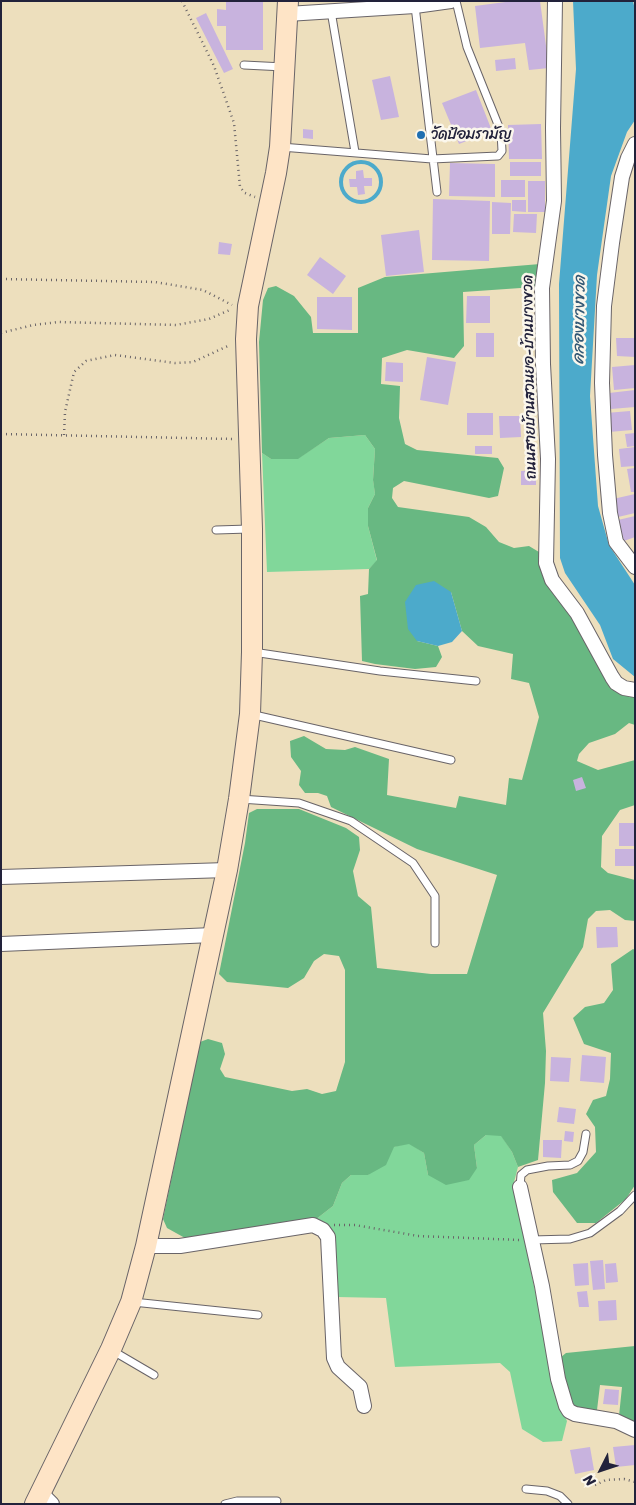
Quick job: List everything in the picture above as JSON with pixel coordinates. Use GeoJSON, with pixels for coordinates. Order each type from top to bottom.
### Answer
{"type":"FeatureCollection","features":[{"type":"Feature","properties":{"kind":"main road"},"geometry":{"type":"LineString","coordinates":[[42,1500],[111,1349],[130,1302],[146,1246],[227,870],[239,799],[250,714],[252,652],[252,529],[246,339],[248,306],[280,147],[287,8]]}},
{"type":"Feature","properties":{"kind":"street"},"geometry":{"type":"LineString","coordinates":[[287,8],[331,11],[415,6],[451,1]]}},
{"type":"Feature","properties":{"kind":"street","name":"ถนนสายบ้านสวนยอ-บ้านบางขวด"},"geometry":{"type":"LineString","coordinates":[[555,1],[554,201],[542,288],[543,364],[548,459],[546,563],[552,580],[577,613],[616,683],[624,688],[635,690]]}},
{"type":"Feature","properties":{"kind":"street"},"geometry":{"type":"LineString","coordinates":[[634,565],[616,542],[610,514],[602,383],[604,306],[612,243],[622,177],[635,144]]}},
{"type":"Feature","properties":{"kind":"street"},"geometry":{"type":"LineString","coordinates":[[1,876],[227,870]]}},
{"type":"Feature","properties":{"kind":"street"},"geometry":{"type":"LineString","coordinates":[[1,944],[213,935]]}},
{"type":"Feature","properties":{"kind":"street"},"geometry":{"type":"LineString","coordinates":[[520,1188],[542,1286],[558,1379],[566,1406],[569,1411],[575,1414],[616,1421],[635,1430]]}},
{"type":"Feature","properties":{"kind":"street"},"geometry":{"type":"LineString","coordinates":[[146,1246],[180,1246],[313,1225],[323,1230],[328,1237],[334,1358],[338,1367],[360,1387],[364,1406]]}},
{"type":"Feature","properties":{"kind":"lane"},"geometry":{"type":"LineString","coordinates":[[280,147],[432,159],[498,156],[502,151],[501,132],[467,47],[456,1]]}},
{"type":"Feature","properties":{"kind":"lane"},"geometry":{"type":"LineString","coordinates":[[415,6],[437,192]]}},
{"type":"Feature","properties":{"kind":"lane"},"geometry":{"type":"LineString","coordinates":[[331,11],[355,152]]}},
{"type":"Feature","properties":{"kind":"lane"},"geometry":{"type":"LineString","coordinates":[[244,66],[284,67]]}},
{"type":"Feature","properties":{"kind":"lane"},"geometry":{"type":"LineString","coordinates":[[216,530],[252,529]]}},
{"type":"Feature","properties":{"kind":"lane"},"geometry":{"type":"LineString","coordinates":[[252,652],[380,671],[476,681]]}},
{"type":"Feature","properties":{"kind":"lane"},"geometry":{"type":"LineString","coordinates":[[250,714],[451,760]]}},
{"type":"Feature","properties":{"kind":"lane"},"geometry":{"type":"LineString","coordinates":[[239,799],[299,803],[351,821],[413,863],[435,896],[435,943]]}},
{"type":"Feature","properties":{"kind":"lane"},"geometry":{"type":"LineString","coordinates":[[520,1188],[521,1175],[527,1170],[548,1166],[570,1165],[578,1161],[583,1152],[586,1134]]}},
{"type":"Feature","properties":{"kind":"lane"},"geometry":{"type":"LineString","coordinates":[[532,1240],[570,1239],[590,1233],[620,1211],[635,1195]]}},
{"type":"Feature","properties":{"kind":"lane"},"geometry":{"type":"LineString","coordinates":[[130,1302],[258,1314]]}},
{"type":"Feature","properties":{"kind":"lane"},"geometry":{"type":"LineString","coordinates":[[111,1349],[154,1375]]}},
{"type":"Feature","properties":{"kind":"lane"},"geometry":{"type":"LineString","coordinates":[[526,1489],[547,1490],[560,1496],[568,1504]]}},
{"type":"Feature","properties":{"kind":"lane"},"geometry":{"type":"LineString","coordinates":[[225,1504],[238,1501],[277,1501]]}},
{"type":"Feature","properties":{"kind":"path"},"geometry":{"type":"LineString","coordinates":[[182,1],[214,66],[234,123],[240,187],[245,193],[270,204]]}},
{"type":"Feature","properties":{"kind":"path"},"geometry":{"type":"LineString","coordinates":[[1,279],[155,282],[203,290],[236,307],[209,319],[176,325],[59,322],[33,325],[1,333]]}},
{"type":"Feature","properties":{"kind":"path"},"geometry":{"type":"LineString","coordinates":[[64,436],[65,412],[74,372],[86,361],[115,355],[175,364],[193,362],[246,339]]}},
{"type":"Feature","properties":{"kind":"path"},"geometry":{"type":"LineString","coordinates":[[1,434],[249,439]]}},
{"type":"Feature","properties":{"kind":"path"},"geometry":{"type":"LineString","coordinates":[[323,1230],[334,1225],[355,1225],[418,1236],[532,1240]]}},
{"type":"Feature","properties":{"kind":"path"},"geometry":{"type":"LineString","coordinates":[[595,1485],[606,1480],[624,1479],[635,1482]]}},
{"type":"Feature","properties":{"kind":"green space"},"geometry":{"type":"Polygon","coordinates":[[[540,264],[535,287],[463,292],[464,346],[454,358],[407,350],[382,358],[381,384],[400,386],[399,418],[405,444],[417,450],[498,458],[504,468],[498,496],[489,498],[404,481],[393,488],[392,498],[398,507],[469,517],[486,527],[499,542],[514,548],[529,546],[539,552],[540,566],[548,583],[572,618],[604,677],[615,689],[635,696],[635,725],[629,723],[615,734],[589,743],[579,754],[577,761],[598,770],[635,760],[635,805],[620,810],[602,836],[601,867],[608,873],[635,880],[635,921],[625,920],[610,910],[596,911],[588,919],[583,947],[543,1013],[546,1051],[545,1083],[538,1160],[518,1167],[512,1152],[501,1136],[486,1135],[474,1145],[477,1168],[469,1180],[446,1185],[428,1175],[424,1153],[409,1144],[394,1147],[386,1165],[368,1175],[351,1175],[342,1183],[333,1206],[315,1220],[185,1238],[167,1228],[163,1219],[200,1042],[208,1039],[222,1043],[225,1054],[220,1069],[225,1077],[292,1091],[307,1089],[322,1094],[336,1091],[345,1062],[345,970],[339,956],[324,954],[314,961],[304,978],[288,988],[227,982],[219,974],[245,843],[249,813],[257,809],[299,809],[346,828],[359,837],[360,850],[353,871],[358,896],[371,907],[377,968],[431,974],[467,974],[497,875],[417,849],[331,807],[327,796],[318,793],[305,793],[299,785],[301,771],[291,757],[290,741],[304,736],[326,749],[345,750],[355,747],[389,759],[387,795],[456,808],[459,796],[506,805],[509,778],[522,780],[539,717],[529,683],[511,679],[513,654],[478,646],[462,631],[451,592],[417,641],[438,646],[442,657],[436,667],[415,669],[362,661],[360,596],[368,594],[369,569],[377,560],[368,526],[368,508],[375,494],[373,480],[375,449],[365,435],[329,438],[298,459],[271,459],[262,453],[259,342],[263,300],[268,288],[276,286],[294,296],[311,317],[313,333],[358,333],[358,288],[385,277],[540,264]]]}},
{"type":"Feature","properties":{"kind":"green space"},"geometry":{"type":"Polygon","coordinates":[[[365,435],[375,449],[373,479],[375,494],[368,508],[368,526],[377,561],[369,569],[267,572],[262,453],[271,459],[297,459],[329,438],[365,435]]]}},
{"type":"Feature","properties":{"kind":"green space"},"geometry":{"type":"Polygon","coordinates":[[[633,949],[635,950],[635,1185],[626,1199],[596,1223],[577,1223],[553,1192],[552,1180],[577,1173],[596,1152],[595,1127],[586,1114],[593,1100],[606,1096],[610,1079],[611,1053],[584,1044],[573,1018],[585,1007],[604,1003],[613,990],[611,964],[633,949]]]}},
{"type":"Feature","properties":{"kind":"green space"},"geometry":{"type":"Polygon","coordinates":[[[486,1135],[501,1135],[512,1152],[518,1167],[513,1186],[559,1405],[567,1421],[562,1441],[543,1442],[522,1429],[510,1372],[500,1363],[395,1367],[386,1298],[337,1297],[333,1234],[324,1222],[315,1220],[333,1206],[342,1183],[351,1175],[368,1175],[393,1147],[409,1143],[424,1153],[428,1175],[477,1168],[474,1145],[486,1135]]]}},
{"type":"Feature","properties":{"kind":"green space"},"geometry":{"type":"Polygon","coordinates":[[[635,1346],[635,1423],[619,1416],[622,1387],[600,1385],[597,1410],[577,1409],[569,1400],[561,1357],[566,1353],[635,1346]]]}},
{"type":"Feature","properties":{"kind":"water","name":"คลองบางขวด"},"geometry":{"type":"Polygon","coordinates":[[[573,1],[633,1],[635,10],[635,120],[627,132],[611,176],[597,275],[590,396],[598,506],[609,545],[635,585],[635,677],[613,659],[600,625],[565,573],[560,558],[559,284],[576,69],[573,1]]]}},
{"type":"Feature","properties":{"kind":"water"},"geometry":{"type":"Polygon","coordinates":[[[434,581],[451,592],[462,631],[452,642],[438,646],[417,641],[408,629],[405,602],[416,585],[434,581]]]}},
{"type":"Feature","properties":{"kind":"building"},"geometry":{"type":"Polygon","coordinates":[[[226,1],[263,1],[263,50],[226,50],[226,26],[217,26],[217,9],[226,10],[226,1]]]}},
{"type":"Feature","properties":{"kind":"building"},"geometry":{"type":"Polygon","coordinates":[[[513,1],[540,1],[549,68],[529,70],[525,43],[480,48],[475,6],[513,1]]]}},
{"type":"Feature","properties":{"kind":"building"},"geometry":{"type":"Polygon","coordinates":[[[206,13],[233,69],[224,73],[196,18],[206,13]]]}},
{"type":"Feature","properties":{"kind":"building"},"geometry":{"type":"Polygon","coordinates":[[[515,58],[516,69],[496,71],[495,60],[515,58]]]}},
{"type":"Feature","properties":{"kind":"building"},"geometry":{"type":"Polygon","coordinates":[[[390,76],[399,117],[381,120],[372,80],[390,76]]]}},
{"type":"Feature","properties":{"kind":"building"},"geometry":{"type":"Polygon","coordinates":[[[476,90],[492,131],[459,144],[442,103],[476,90]]]}},
{"type":"Feature","properties":{"kind":"building"},"geometry":{"type":"Polygon","coordinates":[[[541,124],[542,159],[509,159],[508,125],[541,124]]]}},
{"type":"Feature","properties":{"kind":"building"},"geometry":{"type":"Polygon","coordinates":[[[303,129],[313,130],[313,139],[303,138],[303,129]]]}},
{"type":"Feature","properties":{"kind":"building"},"geometry":{"type":"Polygon","coordinates":[[[510,162],[541,162],[541,176],[510,176],[510,162]]]}},
{"type":"Feature","properties":{"kind":"building"},"geometry":{"type":"Polygon","coordinates":[[[450,163],[495,164],[495,197],[449,196],[450,163]]]}},
{"type":"Feature","properties":{"kind":"building"},"geometry":{"type":"Polygon","coordinates":[[[363,170],[364,178],[372,178],[372,186],[364,186],[365,194],[358,195],[357,187],[350,187],[349,179],[356,179],[356,171],[363,170]]]}},
{"type":"Feature","properties":{"kind":"building"},"geometry":{"type":"Polygon","coordinates":[[[501,180],[525,180],[525,197],[501,197],[501,180]]]}},
{"type":"Feature","properties":{"kind":"building"},"geometry":{"type":"Polygon","coordinates":[[[528,181],[545,181],[545,212],[528,212],[528,181]]]}},
{"type":"Feature","properties":{"kind":"building"},"geometry":{"type":"Polygon","coordinates":[[[433,199],[490,201],[489,261],[432,260],[433,199]]]}},
{"type":"Feature","properties":{"kind":"building"},"geometry":{"type":"Polygon","coordinates":[[[512,200],[526,200],[526,212],[512,211],[512,200]]]}},
{"type":"Feature","properties":{"kind":"building"},"geometry":{"type":"Polygon","coordinates":[[[492,202],[511,203],[510,234],[492,234],[492,202]]]}},
{"type":"Feature","properties":{"kind":"building"},"geometry":{"type":"Polygon","coordinates":[[[514,214],[537,214],[536,233],[513,232],[514,214]]]}},
{"type":"Feature","properties":{"kind":"building"},"geometry":{"type":"Polygon","coordinates":[[[419,230],[424,272],[386,276],[381,235],[419,230]]]}},
{"type":"Feature","properties":{"kind":"building"},"geometry":{"type":"Polygon","coordinates":[[[219,242],[232,244],[230,255],[218,254],[219,242]]]}},
{"type":"Feature","properties":{"kind":"building"},"geometry":{"type":"Polygon","coordinates":[[[320,257],[346,276],[333,294],[307,275],[320,257]]]}},
{"type":"Feature","properties":{"kind":"building"},"geometry":{"type":"Polygon","coordinates":[[[467,296],[490,296],[490,323],[466,323],[467,296]]]}},
{"type":"Feature","properties":{"kind":"building"},"geometry":{"type":"Polygon","coordinates":[[[317,297],[352,297],[352,330],[317,329],[317,297]]]}},
{"type":"Feature","properties":{"kind":"building"},"geometry":{"type":"Polygon","coordinates":[[[476,333],[494,333],[494,357],[476,357],[476,333]]]}},
{"type":"Feature","properties":{"kind":"building"},"geometry":{"type":"Polygon","coordinates":[[[616,338],[635,338],[635,357],[617,356],[616,338]]]}},
{"type":"Feature","properties":{"kind":"building"},"geometry":{"type":"Polygon","coordinates":[[[427,357],[456,362],[448,405],[420,400],[427,357]]]}},
{"type":"Feature","properties":{"kind":"building"},"geometry":{"type":"Polygon","coordinates":[[[386,362],[403,363],[403,382],[385,381],[386,362]]]}},
{"type":"Feature","properties":{"kind":"building"},"geometry":{"type":"Polygon","coordinates":[[[635,365],[635,388],[614,390],[612,367],[635,365]]]}},
{"type":"Feature","properties":{"kind":"building"},"geometry":{"type":"Polygon","coordinates":[[[635,390],[635,407],[611,409],[609,393],[635,390]]]}},
{"type":"Feature","properties":{"kind":"building"},"geometry":{"type":"Polygon","coordinates":[[[630,411],[632,430],[609,432],[606,413],[630,411]]]}},
{"type":"Feature","properties":{"kind":"building"},"geometry":{"type":"Polygon","coordinates":[[[467,413],[493,413],[493,435],[467,435],[467,413]]]}},
{"type":"Feature","properties":{"kind":"building"},"geometry":{"type":"Polygon","coordinates":[[[499,416],[520,416],[521,437],[500,438],[499,416]]]}},
{"type":"Feature","properties":{"kind":"building"},"geometry":{"type":"Polygon","coordinates":[[[635,433],[635,446],[627,447],[625,434],[635,433]]]}},
{"type":"Feature","properties":{"kind":"building"},"geometry":{"type":"Polygon","coordinates":[[[475,446],[492,446],[492,454],[475,454],[475,446]]]}},
{"type":"Feature","properties":{"kind":"building"},"geometry":{"type":"Polygon","coordinates":[[[635,447],[635,466],[621,467],[619,449],[635,447]]]}},
{"type":"Feature","properties":{"kind":"building"},"geometry":{"type":"Polygon","coordinates":[[[635,468],[635,492],[631,492],[627,469],[635,468]]]}},
{"type":"Feature","properties":{"kind":"building"},"geometry":{"type":"Polygon","coordinates":[[[536,470],[536,485],[521,485],[521,471],[536,470]]]}},
{"type":"Feature","properties":{"kind":"building"},"geometry":{"type":"Polygon","coordinates":[[[635,494],[635,513],[618,517],[613,499],[635,494]]]}},
{"type":"Feature","properties":{"kind":"building"},"geometry":{"type":"Polygon","coordinates":[[[635,516],[635,537],[624,541],[618,520],[635,516]]]}},
{"type":"Feature","properties":{"kind":"building"},"geometry":{"type":"Polygon","coordinates":[[[582,777],[586,788],[576,791],[573,780],[582,777]]]}},
{"type":"Feature","properties":{"kind":"building"},"geometry":{"type":"Polygon","coordinates":[[[619,823],[635,823],[635,846],[619,846],[619,823]]]}},
{"type":"Feature","properties":{"kind":"building"},"geometry":{"type":"Polygon","coordinates":[[[615,849],[635,849],[635,866],[615,866],[615,849]]]}},
{"type":"Feature","properties":{"kind":"building"},"geometry":{"type":"Polygon","coordinates":[[[596,927],[617,927],[618,947],[597,948],[596,927]]]}},
{"type":"Feature","properties":{"kind":"building"},"geometry":{"type":"Polygon","coordinates":[[[582,1055],[606,1057],[604,1083],[580,1081],[582,1055]]]}},
{"type":"Feature","properties":{"kind":"building"},"geometry":{"type":"Polygon","coordinates":[[[551,1057],[571,1058],[569,1082],[550,1081],[551,1057]]]}},
{"type":"Feature","properties":{"kind":"building"},"geometry":{"type":"Polygon","coordinates":[[[559,1107],[576,1109],[574,1124],[557,1122],[559,1107]]]}},
{"type":"Feature","properties":{"kind":"building"},"geometry":{"type":"Polygon","coordinates":[[[565,1131],[574,1132],[573,1142],[564,1141],[565,1131]]]}},
{"type":"Feature","properties":{"kind":"building"},"geometry":{"type":"Polygon","coordinates":[[[543,1140],[562,1140],[561,1158],[543,1157],[543,1140]]]}},
{"type":"Feature","properties":{"kind":"building"},"geometry":{"type":"Polygon","coordinates":[[[603,1260],[605,1289],[593,1290],[590,1261],[603,1260]]]}},
{"type":"Feature","properties":{"kind":"building"},"geometry":{"type":"Polygon","coordinates":[[[588,1263],[589,1285],[575,1286],[573,1264],[588,1263]]]}},
{"type":"Feature","properties":{"kind":"building"},"geometry":{"type":"Polygon","coordinates":[[[616,1263],[618,1282],[606,1283],[605,1264],[616,1263]]]}},
{"type":"Feature","properties":{"kind":"building"},"geometry":{"type":"Polygon","coordinates":[[[587,1291],[589,1307],[579,1307],[577,1292],[587,1291]]]}},
{"type":"Feature","properties":{"kind":"building"},"geometry":{"type":"Polygon","coordinates":[[[616,1300],[617,1320],[599,1321],[598,1301],[616,1300]]]}},
{"type":"Feature","properties":{"kind":"building"},"geometry":{"type":"Polygon","coordinates":[[[605,1389],[619,1390],[618,1405],[603,1404],[605,1389]]]}},
{"type":"Feature","properties":{"kind":"building"},"geometry":{"type":"Polygon","coordinates":[[[635,1445],[635,1465],[616,1467],[613,1447],[635,1445]]]}},
{"type":"Feature","properties":{"kind":"building"},"geometry":{"type":"Polygon","coordinates":[[[590,1447],[594,1470],[575,1474],[570,1450],[590,1447]]]}},
{"type":"Feature","properties":{"kind":"waterway"},"geometry":{"type":"LineString","coordinates":[[361,162],[375,168],[381,182],[375,196],[361,202],[347,196],[341,182],[347,168],[361,162]]}},
{"type":"Feature","properties":{"kind":"place","name":"วัดป้อมรามัญ"},"geometry":{"type":"Point","coordinates":[421,135]}}]}
